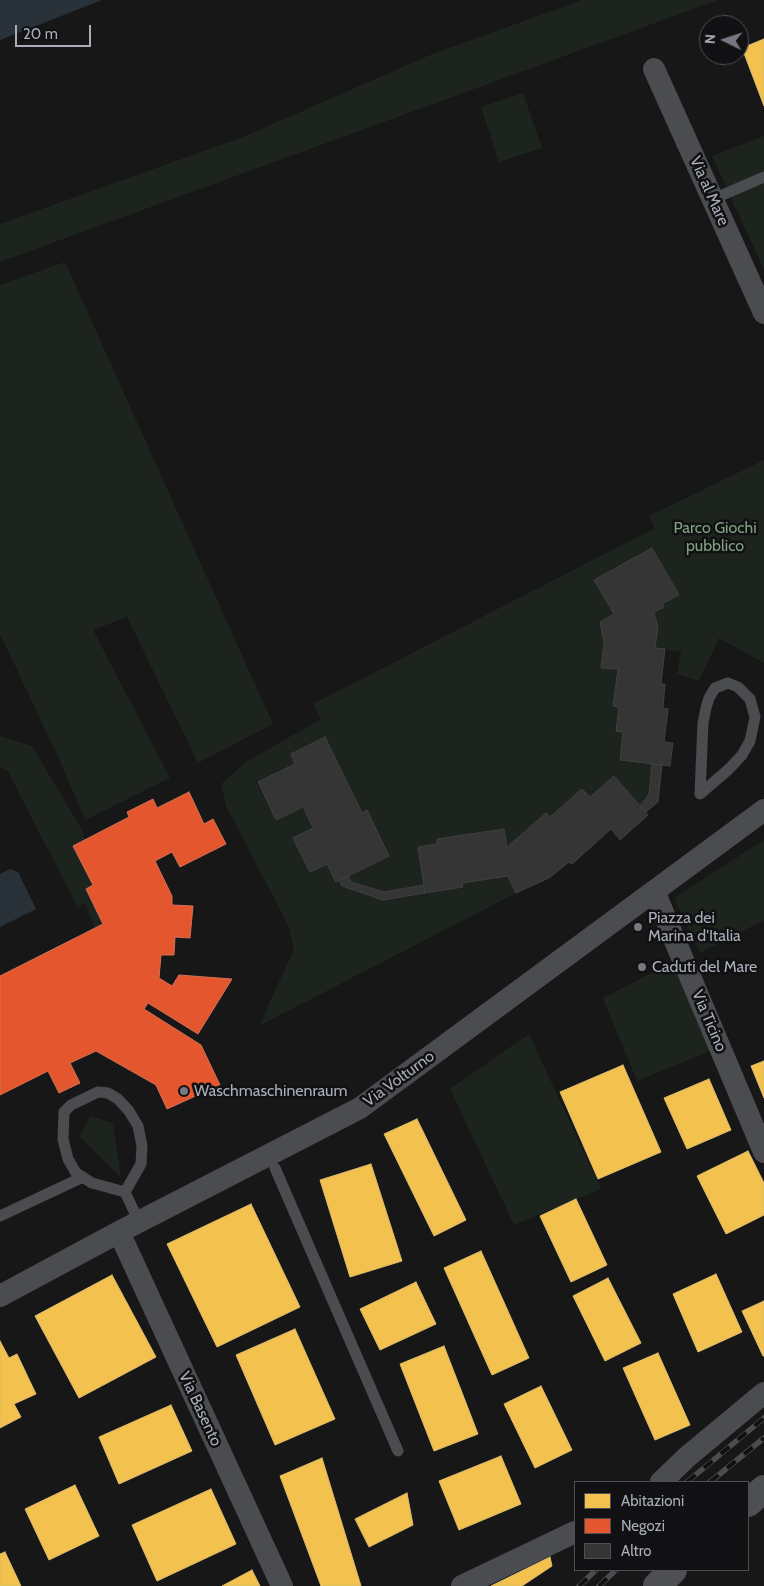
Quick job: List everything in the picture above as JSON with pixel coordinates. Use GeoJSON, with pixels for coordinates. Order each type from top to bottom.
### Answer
{"type":"FeatureCollection","features":[{"type":"Feature","properties":{"kind":"main road"},"geometry":{"type":"LineString","coordinates":[[749,1502],[764,1489]]}},
{"type":"Feature","properties":{"kind":"main road"},"geometry":{"type":"LineString","coordinates":[[657,1586],[672,1571]]}},
{"type":"Feature","properties":{"kind":"street","name":"Via al Mare"},"geometry":{"type":"LineString","coordinates":[[654,69],[764,313]]}},
{"type":"Feature","properties":{"kind":"street","name":"Via Volturno"},"geometry":{"type":"LineString","coordinates":[[0,1296],[119,1232],[360,1108],[764,810]]}},
{"type":"Feature","properties":{"kind":"street","name":"Via Ticino"},"geometry":{"type":"LineString","coordinates":[[654,891],[763,1144]]}},
{"type":"Feature","properties":{"kind":"street","name":"Via Basento"},"geometry":{"type":"LineString","coordinates":[[119,1232],[282,1586]]}},
{"type":"Feature","properties":{"kind":"street"},"geometry":{"type":"LineString","coordinates":[[662,1481],[687,1457],[764,1393]]}},
{"type":"Feature","properties":{"kind":"street"},"geometry":{"type":"LineString","coordinates":[[462,1586],[574,1532]]}},
{"type":"Feature","properties":{"kind":"lane"},"geometry":{"type":"LineString","coordinates":[[712,199],[764,177]]}},
{"type":"Feature","properties":{"kind":"lane"},"geometry":{"type":"LineString","coordinates":[[728,683],[738,687],[750,699],[755,717],[750,742],[742,755],[729,769],[700,794],[706,708],[715,688],[728,683]]}},
{"type":"Feature","properties":{"kind":"lane"},"geometry":{"type":"LineString","coordinates":[[125,1192],[140,1164],[142,1146],[138,1126],[129,1111],[118,1099],[108,1093],[98,1092],[71,1105],[64,1112],[63,1139],[68,1159],[76,1173],[92,1183],[125,1192],[139,1222]]}},
{"type":"Feature","properties":{"kind":"lane"},"geometry":{"type":"LineString","coordinates":[[274,1168],[398,1451]]}},
{"type":"Feature","properties":{"kind":"lane"},"geometry":{"type":"LineString","coordinates":[[0,1216],[83,1177]]}},
{"type":"Feature","properties":{"kind":"green space"},"geometry":{"type":"Polygon","coordinates":[[[582,0],[718,0],[0,262],[0,224],[243,137],[430,55],[582,0]]]}},
{"type":"Feature","properties":{"kind":"green space"},"geometry":{"type":"Polygon","coordinates":[[[523,93],[542,148],[499,162],[481,107],[523,93]]]}},
{"type":"Feature","properties":{"kind":"green space"},"geometry":{"type":"Polygon","coordinates":[[[764,136],[764,270],[712,156],[764,136]]]}},
{"type":"Feature","properties":{"kind":"green space"},"geometry":{"type":"Polygon","coordinates":[[[65,262],[273,724],[198,763],[127,617],[93,630],[170,778],[85,820],[60,761],[0,634],[0,285],[65,262]]]}},
{"type":"Feature","properties":{"kind":"green space","name":"Parco Giochi pubblico"},"geometry":{"type":"Polygon","coordinates":[[[764,460],[764,663],[719,638],[699,681],[677,674],[681,652],[655,648],[658,627],[654,612],[663,607],[662,604],[678,594],[652,548],[595,580],[614,614],[600,622],[604,642],[602,668],[618,669],[614,706],[619,707],[623,732],[620,759],[652,764],[649,794],[640,806],[614,776],[590,797],[582,789],[550,817],[546,813],[507,847],[504,829],[437,839],[437,844],[419,847],[424,885],[384,892],[351,882],[348,876],[389,856],[367,811],[362,813],[325,737],[291,754],[295,764],[258,782],[255,779],[276,820],[303,807],[336,882],[339,880],[383,900],[462,887],[462,883],[508,876],[516,893],[259,1026],[294,949],[289,927],[226,806],[221,784],[246,762],[321,719],[313,704],[655,528],[649,516],[764,460]]]}},
{"type":"Feature","properties":{"kind":"green space"},"geometry":{"type":"Polygon","coordinates":[[[0,736],[32,746],[81,828],[85,840],[73,846],[93,885],[86,890],[103,924],[95,929],[85,903],[78,908],[7,770],[0,767],[0,736]]]}},
{"type":"Feature","properties":{"kind":"green space"},"geometry":{"type":"Polygon","coordinates":[[[764,840],[764,920],[700,953],[674,898],[764,840]]]}},
{"type":"Feature","properties":{"kind":"green space"},"geometry":{"type":"Polygon","coordinates":[[[675,961],[710,1051],[637,1081],[603,998],[675,961]]]}},
{"type":"Feature","properties":{"kind":"green space"},"geometry":{"type":"Polygon","coordinates":[[[529,1034],[601,1189],[514,1225],[450,1089],[529,1034]]]}},
{"type":"Feature","properties":{"kind":"green space"},"geometry":{"type":"Polygon","coordinates":[[[90,1116],[113,1123],[121,1178],[80,1137],[90,1116]]]}},
{"type":"Feature","properties":{"kind":"shaded area"},"geometry":{"type":"Polygon","coordinates":[[[0,0],[102,0],[0,40],[0,0]]]}},
{"type":"Feature","properties":{"kind":"shaded area"},"geometry":{"type":"Polygon","coordinates":[[[10,869],[18,872],[36,909],[0,927],[0,874],[10,869]]]}},
{"type":"Feature","properties":{"kind":"building: Abitazioni"},"geometry":{"type":"Polygon","coordinates":[[[764,39],[764,106],[748,65],[749,45],[764,39]]]}},
{"type":"Feature","properties":{"kind":"building: Abitazioni"},"geometry":{"type":"Polygon","coordinates":[[[764,1061],[764,1098],[751,1066],[764,1061]]]}},
{"type":"Feature","properties":{"kind":"building: Abitazioni"},"geometry":{"type":"Polygon","coordinates":[[[623,1065],[661,1152],[598,1179],[560,1092],[623,1065]]]}},
{"type":"Feature","properties":{"kind":"building: Abitazioni"},"geometry":{"type":"Polygon","coordinates":[[[709,1079],[731,1130],[687,1149],[664,1098],[709,1079]]]}},
{"type":"Feature","properties":{"kind":"building: Abitazioni"},"geometry":{"type":"Polygon","coordinates":[[[417,1119],[466,1220],[434,1236],[384,1134],[417,1119]]]}},
{"type":"Feature","properties":{"kind":"building: Abitazioni"},"geometry":{"type":"Polygon","coordinates":[[[748,1151],[764,1183],[764,1215],[726,1234],[697,1176],[748,1151]]]}},
{"type":"Feature","properties":{"kind":"building: Abitazioni"},"geometry":{"type":"Polygon","coordinates":[[[371,1164],[402,1261],[350,1277],[320,1180],[371,1164]]]}},
{"type":"Feature","properties":{"kind":"building: Abitazioni"},"geometry":{"type":"Polygon","coordinates":[[[576,1199],[607,1265],[571,1282],[540,1216],[576,1199]]]}},
{"type":"Feature","properties":{"kind":"building: Abitazioni"},"geometry":{"type":"Polygon","coordinates":[[[251,1204],[300,1307],[217,1347],[167,1244],[251,1204]]]}},
{"type":"Feature","properties":{"kind":"building: Abitazioni"},"geometry":{"type":"Polygon","coordinates":[[[481,1251],[529,1358],[492,1375],[444,1268],[481,1251]]]}},
{"type":"Feature","properties":{"kind":"building: Abitazioni"},"geometry":{"type":"Polygon","coordinates":[[[716,1274],[742,1332],[698,1352],[673,1294],[716,1274]]]}},
{"type":"Feature","properties":{"kind":"building: Abitazioni"},"geometry":{"type":"Polygon","coordinates":[[[112,1275],[156,1357],[79,1398],[35,1316],[112,1275]]]}},
{"type":"Feature","properties":{"kind":"building: Abitazioni"},"geometry":{"type":"Polygon","coordinates":[[[608,1278],[641,1343],[605,1361],[573,1296],[608,1278]]]}},
{"type":"Feature","properties":{"kind":"building: Abitazioni"},"geometry":{"type":"Polygon","coordinates":[[[416,1282],[436,1324],[380,1350],[360,1309],[416,1282]]]}},
{"type":"Feature","properties":{"kind":"building: Abitazioni"},"geometry":{"type":"Polygon","coordinates":[[[764,1301],[764,1356],[763,1356],[742,1311],[764,1301]]]}},
{"type":"Feature","properties":{"kind":"building: Abitazioni"},"geometry":{"type":"Polygon","coordinates":[[[295,1329],[335,1419],[275,1445],[236,1355],[295,1329]]]}},
{"type":"Feature","properties":{"kind":"building: Abitazioni"},"geometry":{"type":"Polygon","coordinates":[[[0,1341],[9,1358],[17,1354],[36,1394],[14,1404],[21,1417],[0,1428],[0,1341]]]}},
{"type":"Feature","properties":{"kind":"building: Abitazioni"},"geometry":{"type":"Polygon","coordinates":[[[444,1346],[478,1434],[434,1451],[400,1364],[444,1346]]]}},
{"type":"Feature","properties":{"kind":"building: Abitazioni"},"geometry":{"type":"Polygon","coordinates":[[[658,1353],[690,1425],[655,1440],[623,1368],[658,1353]]]}},
{"type":"Feature","properties":{"kind":"building: Abitazioni"},"geometry":{"type":"Polygon","coordinates":[[[541,1386],[572,1450],[535,1468],[504,1404],[541,1386]]]}},
{"type":"Feature","properties":{"kind":"building: Abitazioni"},"geometry":{"type":"Polygon","coordinates":[[[171,1405],[192,1451],[119,1484],[99,1437],[171,1405]]]}},
{"type":"Feature","properties":{"kind":"building: Abitazioni"},"geometry":{"type":"Polygon","coordinates":[[[501,1456],[521,1504],[459,1530],[439,1481],[501,1456]]]}},
{"type":"Feature","properties":{"kind":"building: Abitazioni"},"geometry":{"type":"Polygon","coordinates":[[[322,1458],[361,1586],[321,1586],[280,1476],[322,1458]]]}},
{"type":"Feature","properties":{"kind":"building: Abitazioni"},"geometry":{"type":"Polygon","coordinates":[[[75,1485],[99,1536],[49,1560],[25,1509],[75,1485]]]}},
{"type":"Feature","properties":{"kind":"building: Abitazioni"},"geometry":{"type":"Polygon","coordinates":[[[211,1489],[236,1544],[157,1581],[132,1525],[211,1489]]]}},
{"type":"Feature","properties":{"kind":"building: Abitazioni"},"geometry":{"type":"Polygon","coordinates":[[[407,1493],[413,1525],[369,1547],[355,1519],[407,1493]]]}},
{"type":"Feature","properties":{"kind":"building: Abitazioni"},"geometry":{"type":"Polygon","coordinates":[[[5,1552],[21,1586],[0,1586],[0,1554],[5,1552]]]}},
{"type":"Feature","properties":{"kind":"building: Abitazioni"},"geometry":{"type":"Polygon","coordinates":[[[550,1557],[552,1566],[522,1586],[491,1586],[550,1557]]]}},
{"type":"Feature","properties":{"kind":"building: Abitazioni"},"geometry":{"type":"Polygon","coordinates":[[[252,1570],[260,1586],[222,1586],[252,1570]]]}},
{"type":"Feature","properties":{"kind":"building: Negozi"},"geometry":{"type":"Polygon","coordinates":[[[189,792],[204,824],[213,819],[226,844],[180,867],[172,852],[155,861],[172,896],[172,905],[193,906],[190,938],[175,937],[174,955],[161,955],[159,978],[172,986],[179,975],[232,979],[198,1034],[148,1003],[144,1009],[201,1045],[220,1085],[167,1109],[156,1085],[96,1051],[70,1063],[80,1083],[59,1093],[48,1071],[0,1095],[0,976],[103,924],[86,889],[93,885],[73,846],[129,817],[127,812],[153,799],[157,808],[189,792]]]}},
{"type":"Feature","properties":{"kind":"building: Altro"},"geometry":{"type":"Polygon","coordinates":[[[652,548],[679,595],[662,604],[664,607],[654,612],[658,627],[655,648],[665,649],[661,684],[665,684],[663,708],[668,709],[664,742],[673,743],[670,766],[620,760],[623,732],[616,731],[619,707],[613,706],[618,669],[601,668],[604,642],[600,622],[614,614],[594,580],[652,548]]]}},
{"type":"Feature","properties":{"kind":"building: Altro"},"geometry":{"type":"Polygon","coordinates":[[[325,737],[362,813],[367,810],[389,856],[336,882],[327,864],[310,872],[293,838],[313,828],[303,807],[276,820],[258,782],[295,764],[291,754],[325,737]]]}},
{"type":"Feature","properties":{"kind":"building: Altro"},"geometry":{"type":"Polygon","coordinates":[[[652,764],[662,765],[658,802],[646,812],[640,806],[649,794],[652,764]]]}},
{"type":"Feature","properties":{"kind":"building: Altro"},"geometry":{"type":"Polygon","coordinates":[[[614,776],[648,815],[620,840],[611,829],[572,864],[569,862],[549,878],[516,893],[508,876],[462,883],[463,887],[425,893],[418,847],[437,844],[437,839],[504,829],[507,847],[546,813],[550,817],[582,789],[590,797],[614,776]]]}},
{"type":"Feature","properties":{"kind":"building: Altro"},"geometry":{"type":"Polygon","coordinates":[[[348,876],[351,882],[384,892],[424,885],[425,893],[383,900],[342,886],[339,880],[348,876]]]}},
{"type":"Feature","properties":{"kind":"railway"},"geometry":{"type":"LineString","coordinates":[[688,1481],[764,1418]]}},
{"type":"Feature","properties":{"kind":"railway"},"geometry":{"type":"LineString","coordinates":[[711,1481],[764,1438]]}},
{"type":"Feature","properties":{"kind":"railway"},"geometry":{"type":"LineString","coordinates":[[579,1586],[595,1571]]}},
{"type":"Feature","properties":{"kind":"railway"},"geometry":{"type":"LineString","coordinates":[[599,1586],[615,1571]]}},
{"type":"Feature","properties":{"kind":"place","name":"Piazza dei Marina d'Italia"},"geometry":{"type":"Point","coordinates":[638,927]}},
{"type":"Feature","properties":{"kind":"place","name":"Caduti del Mare"},"geometry":{"type":"Point","coordinates":[642,967]}},
{"type":"Feature","properties":{"kind":"place","name":"Waschmaschinenraum"},"geometry":{"type":"Point","coordinates":[184,1091]}}]}
